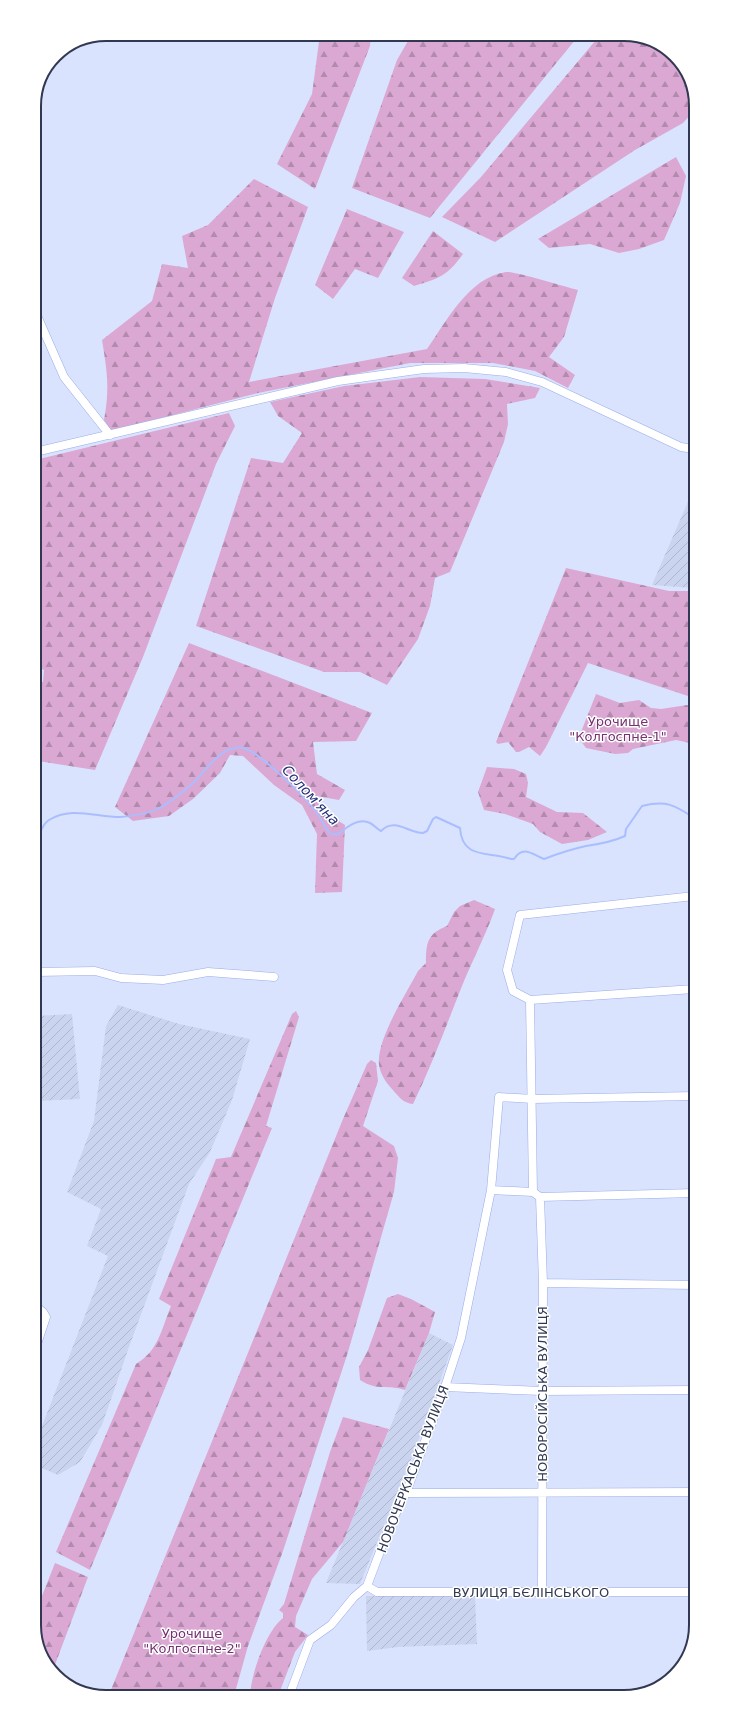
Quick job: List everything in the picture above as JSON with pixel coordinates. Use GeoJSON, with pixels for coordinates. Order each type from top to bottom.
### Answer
{"type":"FeatureCollection","features":[{"type":"Feature","properties":{"kind":"street"},"geometry":{"type":"LineString","coordinates":[[41,325],[64,377],[110,435]]}},
{"type":"Feature","properties":{"kind":"street"},"geometry":{"type":"LineString","coordinates":[[41,451],[338,381],[424,369],[464,368],[506,372],[542,382],[681,447],[689,448]]}},
{"type":"Feature","properties":{"kind":"street"},"geometry":{"type":"LineString","coordinates":[[689,897],[520,915],[507,970],[514,991],[530,1000],[689,989]]}},
{"type":"Feature","properties":{"kind":"street"},"geometry":{"type":"LineString","coordinates":[[41,972],[95,971],[122,978],[163,980],[208,972],[274,977]]}},
{"type":"Feature","properties":{"kind":"street","name":"НОВОРОСІЙСЬКА ВУЛИЦЯ"},"geometry":{"type":"LineString","coordinates":[[530,1000],[536,1194],[543,1283],[542,1591]]}},
{"type":"Feature","properties":{"kind":"street"},"geometry":{"type":"LineString","coordinates":[[533,1099],[689,1096]]}},
{"type":"Feature","properties":{"kind":"street","name":"НОВОЧЕРКАСЬКА ВУЛИЦЯ"},"geometry":{"type":"LineString","coordinates":[[291,1690],[310,1640],[331,1625],[354,1597],[367,1586],[390,1525],[406,1493],[445,1387],[461,1338],[491,1190],[499,1097],[533,1099]]}},
{"type":"Feature","properties":{"kind":"street"},"geometry":{"type":"LineString","coordinates":[[491,1190],[536,1194],[689,1192]]}},
{"type":"Feature","properties":{"kind":"street"},"geometry":{"type":"LineString","coordinates":[[543,1283],[689,1285]]}},
{"type":"Feature","properties":{"kind":"street"},"geometry":{"type":"LineString","coordinates":[[41,1311],[46,1317],[41,1334]]}},
{"type":"Feature","properties":{"kind":"street"},"geometry":{"type":"LineString","coordinates":[[445,1387],[542,1391],[689,1390]]}},
{"type":"Feature","properties":{"kind":"street"},"geometry":{"type":"LineString","coordinates":[[406,1493],[542,1494],[689,1492]]}},
{"type":"Feature","properties":{"kind":"street","name":"ВУЛИЦЯ БЄЛІНСЬКОГО"},"geometry":{"type":"LineString","coordinates":[[367,1586],[377,1592],[689,1592]]}},
{"type":"Feature","properties":{"kind":"shaded area"},"geometry":{"type":"Polygon","coordinates":[[[689,499],[689,588],[652,585],[689,499]]]}},
{"type":"Feature","properties":{"kind":"shaded area"},"geometry":{"type":"Polygon","coordinates":[[[118,1005],[179,1024],[250,1039],[232,1100],[210,1152],[189,1184],[102,1425],[80,1462],[58,1475],[41,1468],[41,1429],[108,1256],[87,1246],[101,1209],[67,1192],[94,1121],[106,1026],[118,1005]]]}},
{"type":"Feature","properties":{"kind":"shaded area"},"geometry":{"type":"Polygon","coordinates":[[[72,1014],[80,1099],[41,1101],[41,1016],[72,1014]]]}},
{"type":"Feature","properties":{"kind":"shaded area"},"geometry":{"type":"Polygon","coordinates":[[[429,1333],[453,1345],[416,1447],[360,1584],[326,1583],[429,1333]]]}},
{"type":"Feature","properties":{"kind":"shaded area"},"geometry":{"type":"Polygon","coordinates":[[[475,1595],[477,1644],[398,1647],[367,1651],[366,1596],[475,1595]]]}},
{"type":"Feature","properties":{"kind":"green space"},"geometry":{"type":"Polygon","coordinates":[[[319,41],[370,41],[370,46],[315,189],[277,164],[312,94],[319,41]]]}},
{"type":"Feature","properties":{"kind":"green space"},"geometry":{"type":"Polygon","coordinates":[[[408,41],[574,41],[430,218],[352,188],[397,60],[408,41]]]}},
{"type":"Feature","properties":{"kind":"green space"},"geometry":{"type":"Polygon","coordinates":[[[595,41],[628,41],[645,44],[664,54],[676,66],[686,85],[689,116],[683,123],[635,150],[495,242],[442,217],[481,177],[595,41]]]}},
{"type":"Feature","properties":{"kind":"green space"},"geometry":{"type":"Polygon","coordinates":[[[676,157],[686,176],[680,203],[664,240],[639,249],[619,253],[590,244],[549,248],[538,239],[676,157]]]}},
{"type":"Feature","properties":{"kind":"green space"},"geometry":{"type":"Polygon","coordinates":[[[254,179],[308,207],[275,298],[249,382],[427,349],[451,314],[470,291],[481,282],[493,276],[511,272],[578,290],[564,337],[549,357],[575,375],[568,388],[535,371],[493,363],[410,363],[258,393],[111,431],[104,420],[107,398],[107,380],[102,340],[152,301],[162,264],[188,268],[182,236],[208,225],[254,179]]]}},
{"type":"Feature","properties":{"kind":"green space"},"geometry":{"type":"Polygon","coordinates":[[[347,209],[404,232],[378,278],[355,269],[333,299],[315,285],[347,209]]]}},
{"type":"Feature","properties":{"kind":"green space"},"geometry":{"type":"Polygon","coordinates":[[[433,231],[463,254],[447,272],[430,281],[414,286],[402,278],[433,231]]]}},
{"type":"Feature","properties":{"kind":"green space"},"geometry":{"type":"Polygon","coordinates":[[[420,377],[485,379],[540,388],[535,398],[507,404],[508,424],[504,442],[450,572],[435,578],[430,606],[418,639],[387,685],[360,672],[324,672],[196,626],[251,458],[283,463],[302,433],[278,416],[270,402],[344,386],[420,377]]]}},
{"type":"Feature","properties":{"kind":"green space"},"geometry":{"type":"Polygon","coordinates":[[[229,413],[235,426],[216,464],[143,657],[95,770],[41,761],[41,682],[43,682],[44,670],[41,669],[41,459],[229,413]]]}},
{"type":"Feature","properties":{"kind":"green space","name":"Урочище \"Колгоспне-1\""},"geometry":{"type":"Polygon","coordinates":[[[566,568],[669,591],[689,591],[689,696],[588,663],[546,747],[540,756],[529,747],[516,752],[508,742],[498,744],[496,742],[566,568]]]}},
{"type":"Feature","properties":{"kind":"green space"},"geometry":{"type":"Polygon","coordinates":[[[189,643],[372,713],[356,741],[313,742],[317,774],[345,790],[339,800],[310,795],[331,816],[345,825],[342,892],[315,893],[317,834],[302,805],[274,785],[243,756],[230,755],[220,773],[193,799],[169,816],[133,821],[115,807],[189,643]]]}},
{"type":"Feature","properties":{"kind":"green space","name":"Урочище \"Колгоспне-1\""},"geometry":{"type":"Polygon","coordinates":[[[596,694],[620,703],[639,700],[651,708],[661,709],[689,706],[689,743],[676,740],[633,749],[628,753],[615,754],[586,748],[580,740],[581,732],[596,694]]]}},
{"type":"Feature","properties":{"kind":"green space"},"geometry":{"type":"Polygon","coordinates":[[[487,767],[514,769],[526,774],[528,783],[526,797],[557,812],[583,813],[607,832],[588,840],[562,844],[540,832],[533,824],[505,814],[484,810],[478,792],[487,767]]]}},
{"type":"Feature","properties":{"kind":"green space"},"geometry":{"type":"Polygon","coordinates":[[[474,900],[495,909],[464,981],[438,1048],[413,1104],[404,1101],[399,1097],[382,1075],[379,1065],[379,1055],[382,1043],[393,1017],[418,971],[426,963],[426,950],[429,940],[435,932],[447,926],[454,912],[460,906],[474,900]]]}},
{"type":"Feature","properties":{"kind":"green space"},"geometry":{"type":"Polygon","coordinates":[[[296,1011],[299,1017],[266,1126],[272,1128],[90,1570],[56,1552],[136,1364],[155,1346],[162,1331],[171,1306],[159,1299],[216,1159],[231,1157],[292,1014],[296,1011]]]}},
{"type":"Feature","properties":{"kind":"green space","name":"Урочище \"Колгоспне-2\""},"geometry":{"type":"Polygon","coordinates":[[[371,1060],[376,1063],[378,1081],[363,1126],[394,1146],[398,1158],[394,1192],[348,1352],[283,1551],[248,1646],[236,1690],[111,1690],[343,1119],[367,1064],[371,1060]]]}},
{"type":"Feature","properties":{"kind":"green space"},"geometry":{"type":"Polygon","coordinates":[[[398,1294],[435,1312],[429,1333],[405,1390],[399,1388],[378,1387],[367,1384],[360,1380],[359,1367],[368,1350],[387,1298],[398,1294]]]}},
{"type":"Feature","properties":{"kind":"green space","name":"Урочище \"Колгоспне-2\""},"geometry":{"type":"Polygon","coordinates":[[[343,1417],[389,1429],[343,1542],[312,1579],[296,1616],[295,1627],[308,1635],[295,1652],[280,1690],[251,1690],[253,1676],[260,1654],[271,1633],[283,1618],[283,1613],[279,1610],[284,1604],[330,1452],[343,1417]]]}},
{"type":"Feature","properties":{"kind":"green space"},"geometry":{"type":"Polygon","coordinates":[[[55,1563],[88,1577],[55,1666],[44,1646],[42,1638],[41,1598],[55,1563]]]}},
{"type":"Feature","properties":{"kind":"waterway","name":"Солом'яна"},"geometry":{"type":"LineString","coordinates":[[41,831],[46,822],[57,816],[66,814],[84,813],[120,817],[141,814],[157,809],[174,799],[198,778],[221,754],[235,748],[243,748],[250,751],[271,766],[312,806],[330,833],[337,835],[352,824],[361,821],[370,823],[381,831],[386,827],[396,825],[423,833],[427,831],[433,819],[436,817],[460,828],[462,838],[471,850],[511,859],[514,859],[521,852],[528,852],[544,859],[570,850],[615,840],[625,836],[626,829],[642,806],[650,804],[670,805],[689,815]]}}]}
